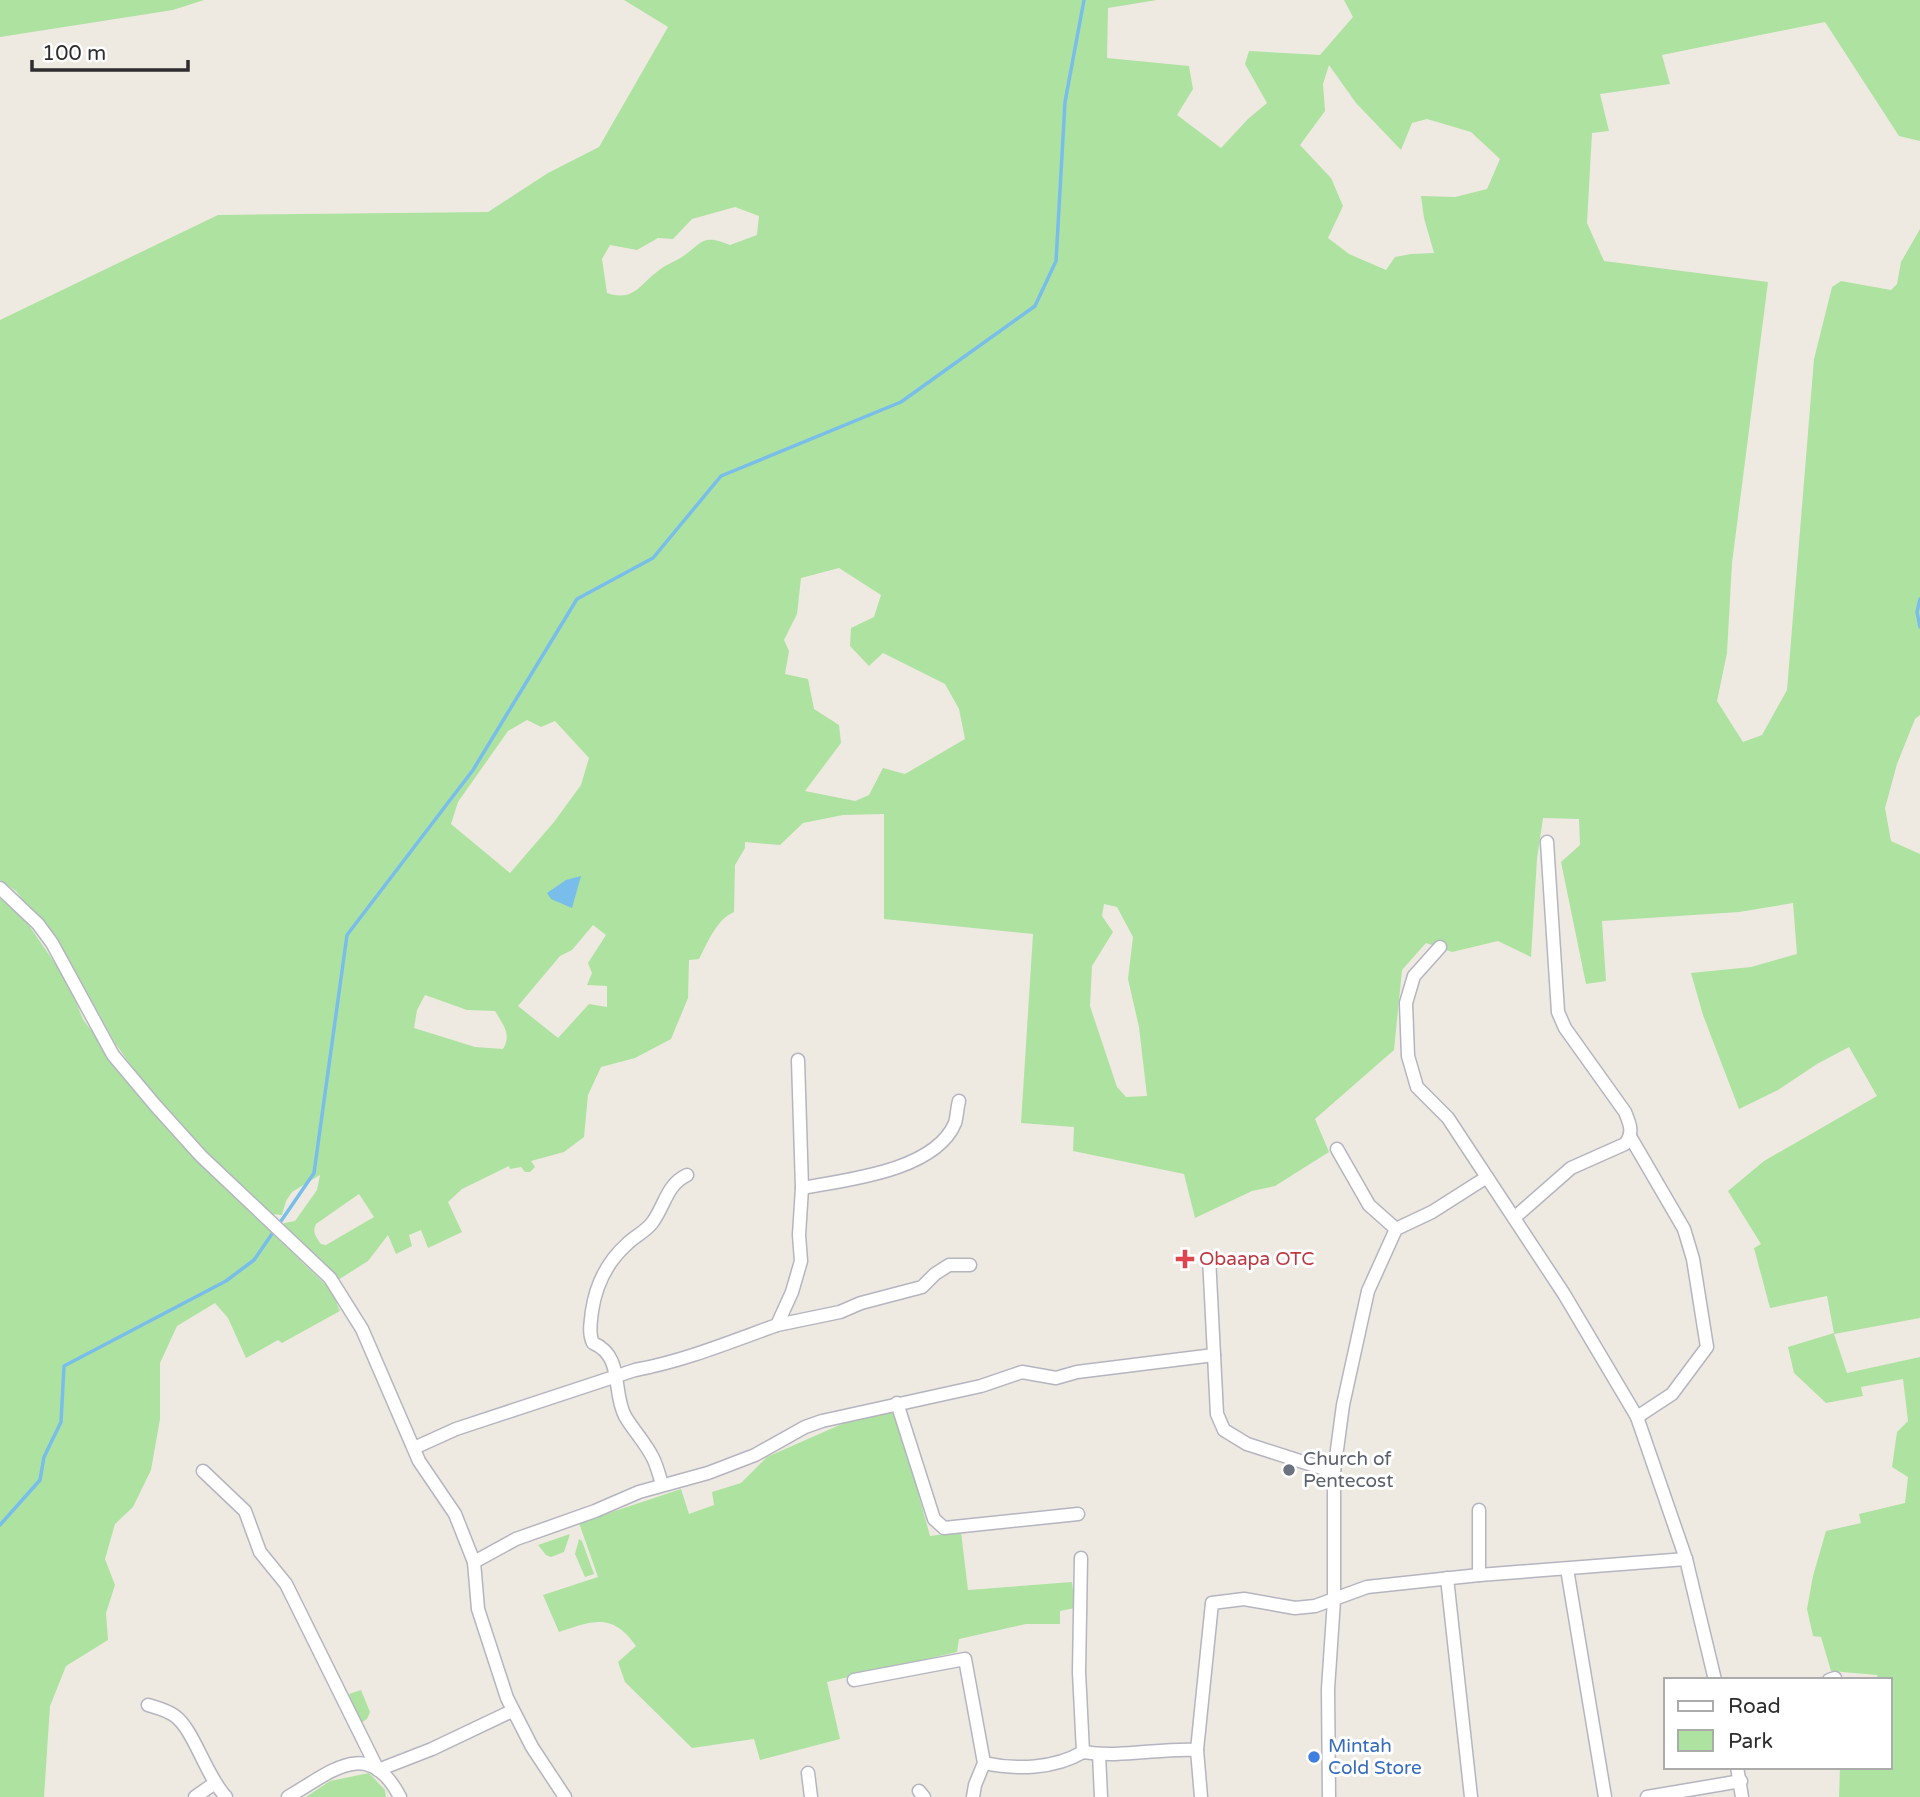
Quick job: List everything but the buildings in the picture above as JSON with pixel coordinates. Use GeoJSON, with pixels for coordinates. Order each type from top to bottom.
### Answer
{"type":"FeatureCollection","features":[{"type":"Feature","properties":{"kind":"street"},"geometry":{"type":"LineString","coordinates":[[1514,1218],[1571,1168],[1625,1144],[1630,1138],[1631,1128],[1625,1112],[1565,1028],[1558,1012],[1547,842]]}},
{"type":"Feature","properties":{"kind":"street"},"geometry":{"type":"LineString","coordinates":[[0,888],[38,924],[52,943],[89,1016],[113,1055],[201,1156],[330,1278],[344,1299],[362,1329],[419,1461],[455,1514],[474,1562],[482,1626],[512,1711],[565,1797]]}},
{"type":"Feature","properties":{"kind":"street"},"geometry":{"type":"LineString","coordinates":[[1440,947],[1414,976],[1406,1003],[1408,1056],[1417,1087],[1448,1118],[1564,1294],[1637,1417],[1686,1559],[1715,1678]]}},
{"type":"Feature","properties":{"kind":"street"},"geometry":{"type":"LineString","coordinates":[[777,1325],[792,1292],[801,1261],[798,1060]]}},
{"type":"Feature","properties":{"kind":"street"},"geometry":{"type":"LineString","coordinates":[[802,1188],[877,1174],[914,1160],[941,1142],[955,1123],[959,1101]]}},
{"type":"Feature","properties":{"kind":"street"},"geometry":{"type":"LineString","coordinates":[[1630,1138],[1684,1229],[1693,1259],[1707,1347],[1672,1394],[1637,1417]]}},
{"type":"Feature","properties":{"kind":"street"},"geometry":{"type":"LineString","coordinates":[[1337,1149],[1369,1205],[1396,1229]]}},
{"type":"Feature","properties":{"kind":"street"},"geometry":{"type":"LineString","coordinates":[[662,1484],[654,1459],[624,1414],[611,1359],[590,1337],[597,1286],[605,1269],[626,1244],[649,1226],[659,1213],[671,1186],[687,1175]]}},
{"type":"Feature","properties":{"kind":"street"},"geometry":{"type":"LineString","coordinates":[[1329,1797],[1328,1689],[1334,1600],[1334,1472],[1343,1405],[1368,1291],[1396,1229],[1432,1212],[1487,1177]]}},
{"type":"Feature","properties":{"kind":"street"},"geometry":{"type":"LineString","coordinates":[[1209,1257],[1217,1414],[1224,1430],[1247,1444],[1334,1472]]}},
{"type":"Feature","properties":{"kind":"street"},"geometry":{"type":"LineString","coordinates":[[414,1448],[456,1429],[617,1376],[704,1352],[777,1325],[840,1312],[860,1303],[922,1287],[934,1274],[949,1265],[970,1265]]}},
{"type":"Feature","properties":{"kind":"street"},"geometry":{"type":"LineString","coordinates":[[474,1562],[516,1539],[662,1484],[708,1473],[755,1455],[813,1424],[981,1386],[1022,1373],[1056,1378],[1077,1372],[1214,1354]]}},
{"type":"Feature","properties":{"kind":"street"},"geometry":{"type":"LineString","coordinates":[[897,1403],[934,1519],[944,1528],[1078,1514]]}},
{"type":"Feature","properties":{"kind":"street"},"geometry":{"type":"LineString","coordinates":[[203,1471],[245,1511],[260,1552],[286,1584],[378,1770]]}},
{"type":"Feature","properties":{"kind":"street"},"geometry":{"type":"LineString","coordinates":[[1479,1510],[1479,1575]]}},
{"type":"Feature","properties":{"kind":"street"},"geometry":{"type":"LineString","coordinates":[[1081,1558],[1079,1672],[1083,1752]]}},
{"type":"Feature","properties":{"kind":"street"},"geometry":{"type":"LineString","coordinates":[[1201,1797],[1197,1750],[1212,1603],[1244,1599],[1295,1608],[1315,1606],[1367,1587],[1479,1575],[1686,1559]]}},
{"type":"Feature","properties":{"kind":"street"},"geometry":{"type":"LineString","coordinates":[[1567,1569],[1605,1797]]}},
{"type":"Feature","properties":{"kind":"street"},"geometry":{"type":"LineString","coordinates":[[1447,1578],[1471,1797]]}},
{"type":"Feature","properties":{"kind":"street"},"geometry":{"type":"LineString","coordinates":[[854,1680],[965,1659],[984,1763],[973,1797]]}},
{"type":"Feature","properties":{"kind":"street"},"geometry":{"type":"LineString","coordinates":[[148,1706],[177,1717],[226,1797]]}},
{"type":"Feature","properties":{"kind":"street"},"geometry":{"type":"LineString","coordinates":[[378,1770],[432,1749],[512,1711]]}},
{"type":"Feature","properties":{"kind":"street"},"geometry":{"type":"LineString","coordinates":[[984,1763],[1004,1768],[1067,1761],[1083,1752],[1099,1755],[1174,1749],[1197,1750]]}},
{"type":"Feature","properties":{"kind":"street"},"geometry":{"type":"LineString","coordinates":[[1099,1755],[1101,1797]]}},
{"type":"Feature","properties":{"kind":"street"},"geometry":{"type":"LineString","coordinates":[[288,1797],[343,1765],[358,1762],[369,1764],[378,1770],[389,1780],[400,1797]]}},
{"type":"Feature","properties":{"kind":"street"},"geometry":{"type":"LineString","coordinates":[[1738,1769],[1742,1797]]}},
{"type":"Feature","properties":{"kind":"street"},"geometry":{"type":"LineString","coordinates":[[808,1773],[811,1797]]}},
{"type":"Feature","properties":{"kind":"street"},"geometry":{"type":"LineString","coordinates":[[1647,1797],[1741,1781]]}},
{"type":"Feature","properties":{"kind":"street"},"geometry":{"type":"LineString","coordinates":[[195,1797],[215,1783]]}},
{"type":"Feature","properties":{"kind":"green space"},"geometry":{"type":"Polygon","coordinates":[[[0,0],[204,0],[173,10],[0,37],[0,0]]]}},
{"type":"Feature","properties":{"kind":"green space"},"geometry":{"type":"Polygon","coordinates":[[[624,0],[1157,0],[1108,8],[1107,58],[1189,66],[1193,89],[1177,115],[1221,148],[1267,103],[1245,64],[1249,51],[1320,55],[1353,17],[1344,0],[1920,0],[1920,141],[1899,136],[1825,22],[1662,55],[1670,84],[1600,94],[1609,131],[1592,133],[1587,223],[1604,261],[1768,282],[1732,563],[1727,653],[1717,701],[1743,742],[1762,735],[1787,690],[1814,359],[1832,287],[1841,281],[1891,290],[1897,284],[1901,262],[1920,229],[1920,715],[1915,719],[1897,764],[1885,808],[1891,841],[1920,854],[1920,1318],[1834,1334],[1847,1373],[1920,1357],[1920,1797],[1839,1797],[1840,1769],[1892,1769],[1892,1678],[1831,1671],[1821,1637],[1813,1636],[1807,1609],[1826,1531],[1861,1523],[1859,1514],[1905,1503],[1908,1477],[1892,1467],[1897,1432],[1908,1421],[1903,1379],[1861,1387],[1863,1396],[1826,1403],[1794,1373],[1788,1347],[1834,1333],[1827,1296],[1770,1308],[1754,1248],[1761,1244],[1728,1191],[1764,1161],[1877,1096],[1849,1047],[1778,1090],[1739,1109],[1703,1015],[1691,973],[1751,967],[1797,954],[1793,903],[1739,912],[1602,921],[1606,981],[1586,984],[1561,862],[1580,845],[1579,819],[1543,818],[1537,859],[1531,957],[1498,941],[1452,952],[1426,943],[1402,970],[1394,1050],[1315,1119],[1329,1152],[1275,1186],[1252,1191],[1195,1218],[1184,1174],[1073,1151],[1074,1127],[1021,1123],[1033,934],[884,919],[884,814],[843,815],[803,823],[780,845],[745,842],[745,848],[735,865],[734,912],[717,926],[699,959],[689,960],[688,998],[671,1039],[635,1058],[601,1067],[588,1095],[584,1137],[564,1152],[531,1161],[535,1167],[530,1172],[525,1172],[521,1167],[510,1169],[509,1166],[462,1189],[448,1202],[462,1232],[428,1248],[421,1230],[409,1235],[412,1246],[396,1254],[388,1235],[368,1261],[338,1280],[284,1229],[284,1223],[295,1221],[317,1190],[320,1175],[292,1192],[282,1215],[270,1214],[208,1156],[142,1081],[115,1043],[71,963],[16,891],[0,880],[0,320],[218,215],[488,212],[548,173],[599,147],[668,27],[624,0]],[[1329,65],[1323,84],[1325,111],[1300,145],[1331,178],[1343,206],[1328,238],[1349,254],[1386,270],[1395,257],[1434,253],[1421,196],[1455,197],[1487,189],[1500,159],[1471,132],[1427,119],[1412,123],[1401,150],[1356,103],[1329,65]],[[735,207],[692,219],[673,239],[658,238],[637,250],[610,245],[602,259],[607,293],[624,295],[636,291],[661,269],[703,241],[721,241],[730,245],[757,235],[759,216],[735,207]],[[839,568],[801,578],[797,614],[784,640],[789,651],[785,674],[808,679],[814,709],[839,725],[841,743],[805,791],[855,801],[869,795],[883,768],[905,774],[965,739],[959,709],[945,684],[883,653],[869,666],[850,646],[851,628],[874,617],[881,595],[839,568]],[[527,720],[508,731],[458,802],[451,824],[510,873],[554,822],[581,785],[589,758],[555,721],[541,727],[527,720]],[[1104,904],[1102,916],[1113,932],[1092,966],[1090,1006],[1117,1087],[1126,1097],[1147,1096],[1139,1027],[1128,979],[1133,937],[1117,907],[1104,904]],[[593,925],[572,950],[560,956],[518,1006],[558,1038],[589,1004],[607,1007],[607,986],[587,985],[592,973],[588,963],[606,935],[593,925]],[[425,995],[417,1010],[414,1028],[475,1047],[503,1049],[506,1044],[505,1030],[495,1011],[467,1010],[425,995]],[[359,1194],[316,1224],[318,1239],[321,1244],[326,1245],[374,1217],[359,1194]]]}},
{"type":"Feature","properties":{"kind":"green space"},"geometry":{"type":"Polygon","coordinates":[[[0,898],[28,924],[67,981],[83,1019],[110,1057],[189,1153],[331,1290],[340,1311],[282,1343],[278,1340],[246,1358],[228,1318],[215,1303],[177,1326],[160,1363],[160,1419],[151,1470],[133,1507],[115,1524],[105,1559],[115,1585],[106,1613],[108,1640],[66,1666],[50,1706],[44,1797],[0,1797],[0,898]]]}},
{"type":"Feature","properties":{"kind":"green space"},"geometry":{"type":"Polygon","coordinates":[[[895,1409],[930,1536],[961,1532],[968,1590],[1072,1582],[1075,1608],[1060,1611],[1060,1624],[1026,1624],[959,1639],[957,1652],[827,1682],[840,1739],[760,1760],[754,1739],[692,1748],[625,1682],[618,1662],[636,1646],[619,1628],[601,1622],[559,1632],[543,1595],[598,1577],[579,1523],[681,1489],[689,1514],[714,1505],[712,1492],[741,1483],[767,1457],[851,1420],[895,1409]]]}},
{"type":"Feature","properties":{"kind":"green space"},"geometry":{"type":"Polygon","coordinates":[[[570,1534],[564,1552],[551,1557],[538,1545],[570,1534]]]}},
{"type":"Feature","properties":{"kind":"green space"},"geometry":{"type":"Polygon","coordinates":[[[579,1539],[594,1574],[585,1577],[575,1554],[579,1539]]]}},
{"type":"Feature","properties":{"kind":"green space"},"geometry":{"type":"Polygon","coordinates":[[[361,1690],[370,1712],[367,1719],[361,1723],[349,1694],[361,1690]]]}},
{"type":"Feature","properties":{"kind":"green space"},"geometry":{"type":"Polygon","coordinates":[[[369,1773],[385,1790],[386,1797],[306,1797],[330,1781],[369,1773]]]}},
{"type":"Feature","properties":{"kind":"water"},"geometry":{"type":"Polygon","coordinates":[[[581,876],[572,908],[551,899],[547,893],[566,880],[581,876]]]}},
{"type":"Feature","properties":{"kind":"waterway"},"geometry":{"type":"LineString","coordinates":[[279,1224],[314,1173],[347,935],[473,770],[577,599],[653,558],[721,476],[901,402],[1035,306],[1056,261],[1065,102],[1084,0]]}},
{"type":"Feature","properties":{"kind":"waterway"},"geometry":{"type":"LineString","coordinates":[[1920,599],[1917,612],[1920,627]]}},
{"type":"Feature","properties":{"kind":"waterway"},"geometry":{"type":"LineString","coordinates":[[0,1525],[40,1480],[44,1457],[61,1422],[64,1366],[226,1281],[254,1260],[274,1231]]}},
{"type":"Feature","properties":{"kind":"place","name":"Obaapa OTC"},"geometry":{"type":"Point","coordinates":[1185,1259]}},
{"type":"Feature","properties":{"kind":"place","name":"Church of Pentecost"},"geometry":{"type":"Point","coordinates":[1289,1470]}},
{"type":"Feature","properties":{"kind":"place","name":"Mintah Cold Store"},"geometry":{"type":"Point","coordinates":[1314,1757]}}]}
